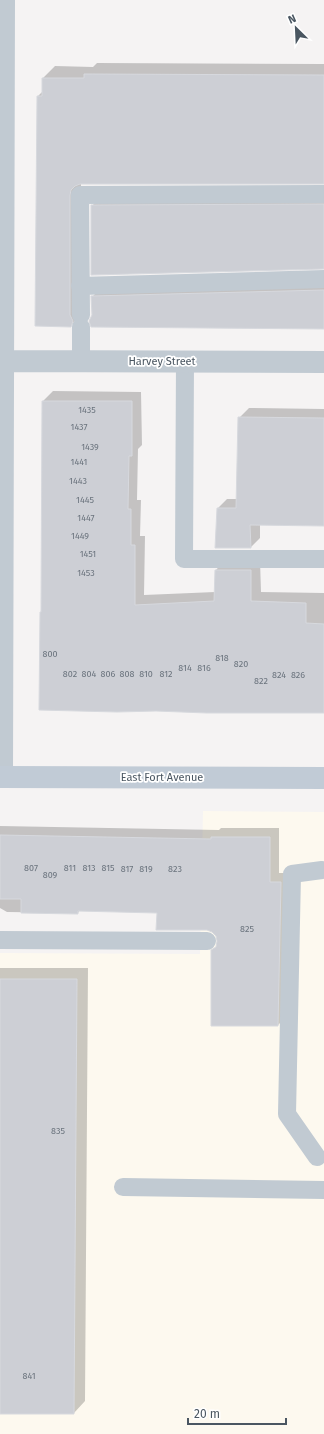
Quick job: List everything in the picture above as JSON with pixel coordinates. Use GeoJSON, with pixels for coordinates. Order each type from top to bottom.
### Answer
{"type":"FeatureCollection","features":[{"type":"Feature","properties":{"kind":"street"},"geometry":{"type":"LineString","coordinates":[[1,777],[4,0]]}},
{"type":"Feature","properties":{"kind":"street","name":"Harvey Street"},"geometry":{"type":"LineString","coordinates":[[2,361],[324,362]]}},
{"type":"Feature","properties":{"kind":"street","name":"East Fort Avenue"},"geometry":{"type":"LineString","coordinates":[[1,777],[324,778]]}},
{"type":"Feature","properties":{"kind":"lane"},"geometry":{"type":"LineString","coordinates":[[81,361],[80,195],[324,194]]}},
{"type":"Feature","properties":{"kind":"lane"},"geometry":{"type":"LineString","coordinates":[[80,286],[324,279]]}},
{"type":"Feature","properties":{"kind":"lane"},"geometry":{"type":"LineString","coordinates":[[185,362],[184,559],[324,559]]}},
{"type":"Feature","properties":{"kind":"lane"},"geometry":{"type":"LineString","coordinates":[[317,1157],[286,1114],[292,874],[322,870]]}},
{"type":"Feature","properties":{"kind":"lane"},"geometry":{"type":"LineString","coordinates":[[0,940],[207,941]]}},
{"type":"Feature","properties":{"kind":"lane"},"geometry":{"type":"LineString","coordinates":[[123,1187],[324,1190]]}},
{"type":"Feature","properties":{"kind":"shaded area"},"geometry":{"type":"Polygon","coordinates":[[[203,811],[324,812],[324,1434],[0,1434],[0,953],[200,954],[203,811]]]}},
{"type":"Feature","properties":{"kind":"building"},"geometry":{"type":"Polygon","coordinates":[[[84,74],[324,75],[324,184],[80,184],[75,186],[71,190],[70,195],[70,315],[73,321],[71,327],[35,326],[37,96],[42,96],[42,78],[84,78],[84,74]]]}},
{"type":"Feature","properties":{"kind":"building"},"geometry":{"type":"Polygon","coordinates":[[[324,204],[324,269],[91,275],[91,205],[324,204]]]}},
{"type":"Feature","properties":{"kind":"building"},"geometry":{"type":"Polygon","coordinates":[[[324,290],[324,329],[91,327],[89,321],[92,315],[91,296],[324,290]]]}},
{"type":"Feature","properties":{"kind":"building"},"geometry":{"type":"Polygon","coordinates":[[[42,401],[132,401],[132,456],[129,456],[128,509],[131,509],[131,545],[135,545],[135,605],[214,601],[215,570],[251,570],[251,601],[306,603],[306,623],[324,624],[324,713],[207,713],[39,710],[42,401]]]}},
{"type":"Feature","properties":{"kind":"building"},"geometry":{"type":"Polygon","coordinates":[[[238,417],[324,418],[324,526],[250,525],[251,548],[215,548],[217,508],[236,508],[238,417]]]}},
{"type":"Feature","properties":{"kind":"building"},"geometry":{"type":"Polygon","coordinates":[[[0,835],[211,839],[211,837],[270,837],[270,882],[281,882],[278,1026],[211,1026],[211,950],[216,947],[217,941],[216,936],[212,932],[207,930],[156,930],[157,913],[78,911],[78,914],[21,913],[21,899],[0,899],[0,835]]]}},
{"type":"Feature","properties":{"kind":"building"},"geometry":{"type":"Polygon","coordinates":[[[0,979],[77,979],[74,1414],[0,1414],[0,979]]]}}]}
